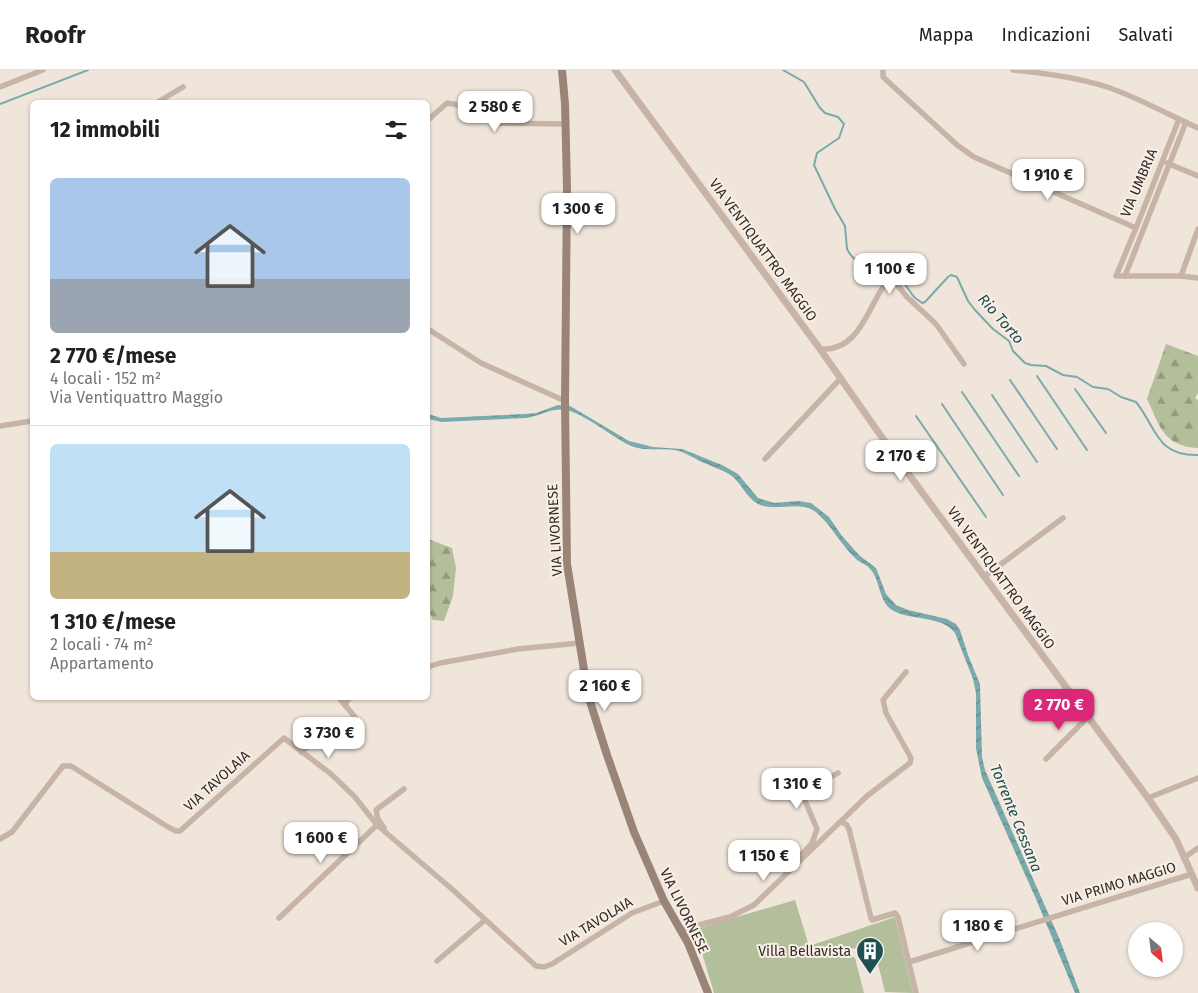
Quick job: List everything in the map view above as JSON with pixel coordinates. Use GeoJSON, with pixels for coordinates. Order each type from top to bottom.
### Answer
{"type":"FeatureCollection","features":[{"type":"Feature","properties":{"kind":"main road","name":"VIA LIVORNESE"},"geometry":{"type":"LineString","coordinates":[[562,70],[566,124],[567,187],[565,402],[567,564],[588,695],[607,755],[634,832],[664,901],[691,950],[708,993]]}},
{"type":"Feature","properties":{"kind":"street"},"geometry":{"type":"LineString","coordinates":[[0,87],[43,70]]}},
{"type":"Feature","properties":{"kind":"street","name":"VIA VENTIQUATTRO MAGGIO"},"geometry":{"type":"LineString","coordinates":[[615,70],[1087,718],[1148,798],[1176,839],[1198,888]]}},
{"type":"Feature","properties":{"kind":"street","name":"VIA UMBRIA"},"geometry":{"type":"LineString","coordinates":[[883,70],[883,77],[957,145],[974,157],[1136,228],[1179,119]]}},
{"type":"Feature","properties":{"kind":"street"},"geometry":{"type":"LineString","coordinates":[[1012,70],[1043,71],[1108,88],[1198,128]]}},
{"type":"Feature","properties":{"kind":"street"},"geometry":{"type":"LineString","coordinates":[[162,100],[183,88]]}},
{"type":"Feature","properties":{"kind":"street"},"geometry":{"type":"LineString","coordinates":[[430,118],[448,103],[458,105],[495,123],[524,125],[566,124]]}},
{"type":"Feature","properties":{"kind":"street","name":"VIA UMBRIA"},"geometry":{"type":"LineString","coordinates":[[1125,276],[1186,122]]}},
{"type":"Feature","properties":{"kind":"street"},"geometry":{"type":"LineString","coordinates":[[1162,162],[1198,176]]}},
{"type":"Feature","properties":{"kind":"street"},"geometry":{"type":"LineString","coordinates":[[1136,228],[1116,276],[1181,276],[1198,278]]}},
{"type":"Feature","properties":{"kind":"street"},"geometry":{"type":"LineString","coordinates":[[1181,276],[1198,229]]}},
{"type":"Feature","properties":{"kind":"street"},"geometry":{"type":"LineString","coordinates":[[820,350],[829,350],[843,345],[854,336],[888,280],[895,282],[906,297],[936,324],[964,364]]}},
{"type":"Feature","properties":{"kind":"street"},"geometry":{"type":"LineString","coordinates":[[430,330],[481,363],[565,402]]}},
{"type":"Feature","properties":{"kind":"street"},"geometry":{"type":"LineString","coordinates":[[765,459],[841,378]]}},
{"type":"Feature","properties":{"kind":"street"},"geometry":{"type":"LineString","coordinates":[[0,426],[30,422]]}},
{"type":"Feature","properties":{"kind":"street"},"geometry":{"type":"LineString","coordinates":[[985,576],[1063,518]]}},
{"type":"Feature","properties":{"kind":"street"},"geometry":{"type":"LineString","coordinates":[[430,666],[518,649],[580,642]]}},
{"type":"Feature","properties":{"kind":"street"},"geometry":{"type":"LineString","coordinates":[[679,930],[730,917],[748,909],[790,872],[875,789],[910,763],[911,758],[886,714],[883,700],[906,672]]}},
{"type":"Feature","properties":{"kind":"street"},"geometry":{"type":"LineString","coordinates":[[302,752],[310,744],[354,725],[355,717],[341,700]]}},
{"type":"Feature","properties":{"kind":"street"},"geometry":{"type":"LineString","coordinates":[[346,706],[348,700]]}},
{"type":"Feature","properties":{"kind":"street"},"geometry":{"type":"LineString","coordinates":[[1046,759],[1087,718]]}},
{"type":"Feature","properties":{"kind":"street","name":"VIA TAVOLAIA"},"geometry":{"type":"LineString","coordinates":[[0,839],[12,832],[63,766],[71,766],[176,832],[180,831],[284,738],[331,774],[354,796],[377,825],[533,964],[544,967],[552,964],[632,913],[664,901]]}},
{"type":"Feature","properties":{"kind":"street"},"geometry":{"type":"LineString","coordinates":[[790,872],[792,865],[812,842],[817,829],[803,796],[808,789],[838,773]]}},
{"type":"Feature","properties":{"kind":"street"},"geometry":{"type":"LineString","coordinates":[[1148,798],[1198,778]]}},
{"type":"Feature","properties":{"kind":"street"},"geometry":{"type":"LineString","coordinates":[[385,832],[378,819],[376,810],[404,789]]}},
{"type":"Feature","properties":{"kind":"street"},"geometry":{"type":"LineString","coordinates":[[840,822],[846,824],[849,829],[872,920],[895,913],[898,917],[916,993]]}},
{"type":"Feature","properties":{"kind":"street"},"geometry":{"type":"LineString","coordinates":[[279,918],[377,825]]}},
{"type":"Feature","properties":{"kind":"street"},"geometry":{"type":"LineString","coordinates":[[1185,857],[1198,848]]}},
{"type":"Feature","properties":{"kind":"street","name":"VIA PRIMO MAGGIO"},"geometry":{"type":"LineString","coordinates":[[909,962],[1192,874]]}},
{"type":"Feature","properties":{"kind":"street"},"geometry":{"type":"LineString","coordinates":[[437,961],[485,920]]}},
{"type":"Feature","properties":{"kind":"green space"},"geometry":{"type":"Polygon","coordinates":[[[1166,344],[1198,356],[1198,393],[1195,398],[1198,400],[1198,448],[1186,446],[1170,439],[1164,433],[1147,399],[1166,344]]]}},
{"type":"Feature","properties":{"kind":"green space"},"geometry":{"type":"Polygon","coordinates":[[[430,540],[452,548],[456,568],[453,596],[444,621],[433,620],[430,613],[430,540]]]}},
{"type":"Feature","properties":{"kind":"green space"},"geometry":{"type":"Polygon","coordinates":[[[795,900],[809,946],[895,917],[913,993],[885,992],[875,952],[877,948],[875,942],[848,950],[850,955],[855,958],[864,993],[714,993],[699,943],[693,932],[696,929],[795,900]]]}},
{"type":"Feature","properties":{"kind":"water"},"geometry":{"type":"Polygon","coordinates":[[[558,405],[570,406],[629,441],[653,447],[682,449],[722,465],[738,474],[758,498],[774,503],[798,501],[811,503],[829,517],[842,536],[860,556],[876,568],[886,594],[896,605],[908,610],[947,619],[956,624],[980,684],[982,757],[985,770],[1060,940],[1080,993],[1075,993],[1036,899],[982,778],[976,748],[976,693],[973,679],[955,633],[942,623],[908,616],[887,606],[870,568],[851,554],[817,513],[803,507],[772,507],[758,504],[729,474],[681,452],[634,447],[580,415],[561,409],[526,418],[442,422],[430,419],[430,415],[441,418],[536,413],[558,405]]]}},
{"type":"Feature","properties":{"kind":"waterway"},"geometry":{"type":"LineString","coordinates":[[0,104],[88,70]]}},
{"type":"Feature","properties":{"kind":"waterway","name":"Rio Torto"},"geometry":{"type":"LineString","coordinates":[[783,70],[804,82],[820,108],[825,113],[838,117],[844,124],[839,138],[817,153],[814,165],[845,226],[847,249],[865,271],[871,274],[891,273],[899,276],[914,297],[922,303],[948,277],[951,275],[957,277],[968,301],[975,310],[993,329],[1009,341],[1013,351],[1025,363],[1046,366],[1063,375],[1077,377],[1093,387],[1108,389],[1121,397],[1136,402],[1165,446],[1184,454],[1198,455]]}},
{"type":"Feature","properties":{"kind":"waterway"},"geometry":{"type":"LineString","coordinates":[[1037,376],[1087,450]]}},
{"type":"Feature","properties":{"kind":"waterway"},"geometry":{"type":"LineString","coordinates":[[1010,380],[1057,449]]}},
{"type":"Feature","properties":{"kind":"waterway"},"geometry":{"type":"LineString","coordinates":[[1075,389],[1106,433]]}},
{"type":"Feature","properties":{"kind":"waterway"},"geometry":{"type":"LineString","coordinates":[[962,392],[1019,476]]}},
{"type":"Feature","properties":{"kind":"waterway"},"geometry":{"type":"LineString","coordinates":[[992,395],[1037,462]]}},
{"type":"Feature","properties":{"kind":"waterway"},"geometry":{"type":"LineString","coordinates":[[942,404],[1003,495]]}},
{"type":"Feature","properties":{"kind":"waterway"},"geometry":{"type":"LineString","coordinates":[[916,416],[986,517]]}},
{"type":"Feature","properties":{"kind":"place","name":"Villa Bellavista"},"geometry":{"type":"Point","coordinates":[870,975]}},
{"type":"Feature","properties":{"kind":"water label","name":"Torrente Cessana"},"geometry":{"type":"Point","coordinates":[1016,818]}}]}
